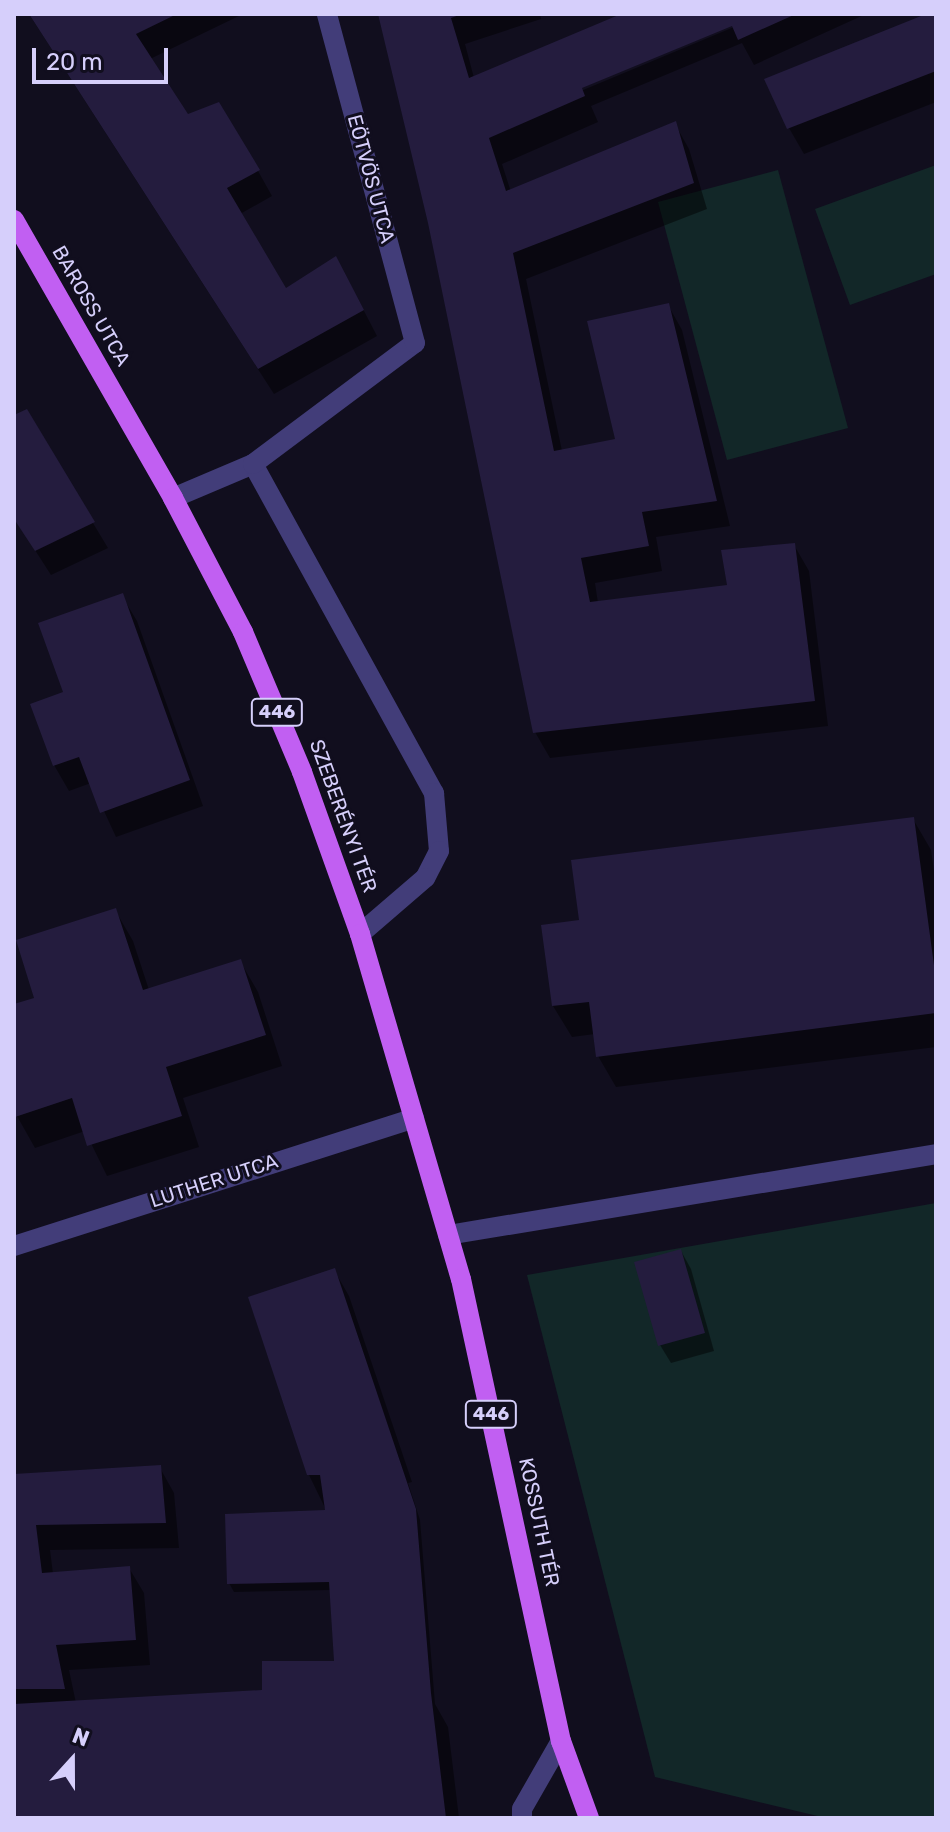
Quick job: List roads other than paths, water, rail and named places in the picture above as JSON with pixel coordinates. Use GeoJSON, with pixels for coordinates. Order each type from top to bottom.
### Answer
{"type":"FeatureCollection","features":[{"type":"Feature","properties":{"kind":"main road","name":"BAROSS UTCA"},"geometry":{"type":"LineString","coordinates":[[14,220],[126,417]]}},
{"type":"Feature","properties":{"kind":"main road","name":"SZEBERÉNYI TÉR"},"geometry":{"type":"LineString","coordinates":[[126,417],[173,498],[243,632],[302,772],[360,934],[414,1118]]}},
{"type":"Feature","properties":{"kind":"main road","name":"KOSSUTH TÉR"},"geometry":{"type":"LineString","coordinates":[[414,1118],[464,1294],[561,1741],[589,1818]]}},
{"type":"Feature","properties":{"kind":"street","name":"EÖTVÖS UTCA"},"geometry":{"type":"LineString","coordinates":[[253,464],[415,343],[327,14]]}},
{"type":"Feature","properties":{"kind":"street"},"geometry":{"type":"LineString","coordinates":[[173,498],[253,464],[434,793],[439,851],[425,878],[360,934]]}},
{"type":"Feature","properties":{"kind":"street","name":"LUTHER UTCA"},"geometry":{"type":"LineString","coordinates":[[14,1246],[414,1118]]}},
{"type":"Feature","properties":{"kind":"street"},"geometry":{"type":"LineString","coordinates":[[448,1235],[936,1154]]}},
{"type":"Feature","properties":{"kind":"street"},"geometry":{"type":"LineString","coordinates":[[522,1818],[522,1809],[561,1741]]}}]}
